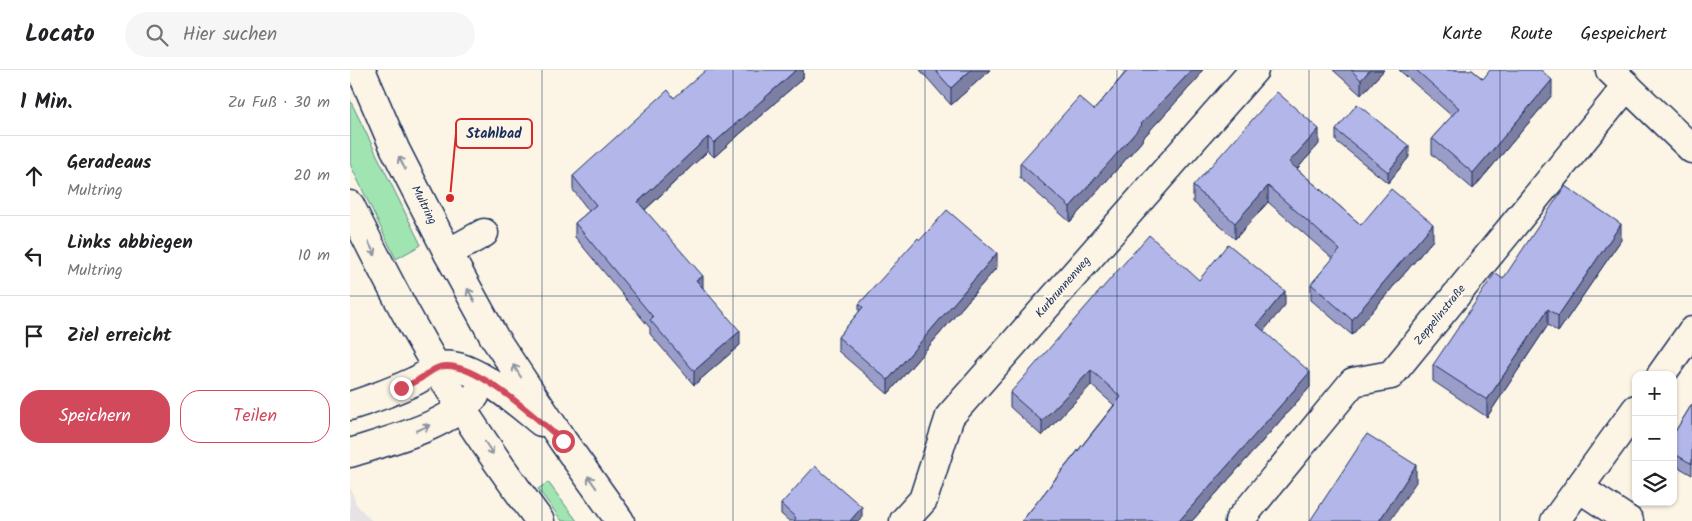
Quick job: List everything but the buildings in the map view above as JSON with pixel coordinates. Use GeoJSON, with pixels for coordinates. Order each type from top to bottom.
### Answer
{"type":"FeatureCollection","features":[{"type":"Feature","properties":{"kind":"street","name":"Multring"},"geometry":{"type":"LineString","coordinates":[[361,70],[395,149],[448,253],[494,337],[563,441],[620,521]]}},
{"type":"Feature","properties":{"kind":"street","name":"Kurbrunnenweg"},"geometry":{"type":"LineString","coordinates":[[904,521],[923,500],[950,416],[1254,70]]}},
{"type":"Feature","properties":{"kind":"street"},"geometry":{"type":"LineString","coordinates":[[1618,78],[1692,149]]}},
{"type":"Feature","properties":{"kind":"street","name":"Zeppelinstraße"},"geometry":{"type":"LineString","coordinates":[[1239,521],[1353,382],[1391,375],[1618,78]]}},
{"type":"Feature","properties":{"kind":"street"},"geometry":{"type":"LineString","coordinates":[[350,205],[390,285],[436,368],[507,476],[540,521]]}},
{"type":"Feature","properties":{"kind":"street"},"geometry":{"type":"LineString","coordinates":[[448,253],[484,233]]}},
{"type":"Feature","properties":{"kind":"street"},"geometry":{"type":"LineString","coordinates":[[1663,371],[1692,331]]}},
{"type":"Feature","properties":{"kind":"street"},"geometry":{"type":"LineString","coordinates":[[350,453],[403,436],[436,422],[462,407],[474,397],[485,380],[493,362],[494,337]]}},
{"type":"Feature","properties":{"kind":"street","name":"Multring"},"geometry":{"type":"LineString","coordinates":[[436,368],[444,366],[456,367],[485,380],[506,393],[563,441]]}},
{"type":"Feature","properties":{"kind":"street"},"geometry":{"type":"LineString","coordinates":[[350,406],[401,388],[419,380],[436,368]]}},
{"type":"Feature","properties":{"kind":"street"},"geometry":{"type":"LineString","coordinates":[[1555,521],[1632,415]]}},
{"type":"Feature","properties":{"kind":"street"},"geometry":{"type":"LineString","coordinates":[[1579,488],[1629,521]]}},
{"type":"Feature","properties":{"kind":"shaded area"},"geometry":{"type":"Polygon","coordinates":[[[350,486],[356,504],[372,521],[350,521],[350,486]]]}},
{"type":"Feature","properties":{"kind":"green space"},"geometry":{"type":"Polygon","coordinates":[[[350,100],[421,245],[396,259],[350,164],[350,100]]]}},
{"type":"Feature","properties":{"kind":"green space"},"geometry":{"type":"Polygon","coordinates":[[[548,482],[577,521],[562,521],[538,489],[548,482]]]}},
{"type":"Feature","properties":{"kind":"place","name":"Stahlbad"},"geometry":{"type":"Point","coordinates":[450,198]}},
{"type":"Feature","properties":{"kind":"route"},"geometry":{"type":"LineString","coordinates":[[401,388],[419,380],[436,368],[444,366],[456,367],[485,380],[506,393],[563,441]]}}]}
